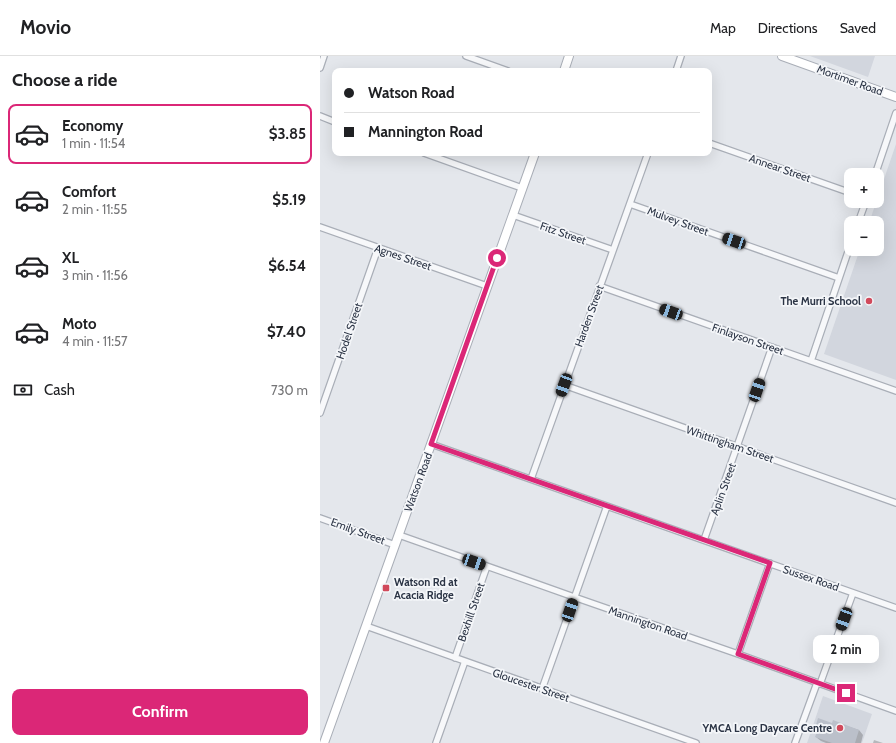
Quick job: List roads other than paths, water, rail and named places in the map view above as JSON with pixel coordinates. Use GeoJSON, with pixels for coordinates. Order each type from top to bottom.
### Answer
{"type":"FeatureCollection","features":[{"type":"Feature","properties":{"kind":"street"},"geometry":{"type":"LineString","coordinates":[[320,68],[324,56]]}},
{"type":"Feature","properties":{"kind":"street"},"geometry":{"type":"LineString","coordinates":[[466,56],[500,68]]}},
{"type":"Feature","properties":{"kind":"street"},"geometry":{"type":"LineString","coordinates":[[565,68],[569,56]]}},
{"type":"Feature","properties":{"kind":"street"},"geometry":{"type":"LineString","coordinates":[[677,68],[681,56]]}},
{"type":"Feature","properties":{"kind":"street","name":"Mortimer Road"},"geometry":{"type":"LineString","coordinates":[[782,56],[896,97]]}},
{"type":"Feature","properties":{"kind":"street"},"geometry":{"type":"LineString","coordinates":[[876,168],[896,113]]}},
{"type":"Feature","properties":{"kind":"street"},"geometry":{"type":"LineString","coordinates":[[320,116],[332,121]]}},
{"type":"Feature","properties":{"kind":"street","name":"Annear Street"},"geometry":{"type":"LineString","coordinates":[[712,144],[844,191]]}},
{"type":"Feature","properties":{"kind":"street"},"geometry":{"type":"LineString","coordinates":[[432,156],[522,188]]}},
{"type":"Feature","properties":{"kind":"street","name":"Watson Road"},"geometry":{"type":"LineString","coordinates":[[324,743],[534,156]]}},
{"type":"Feature","properties":{"kind":"street","name":"Harden Street"},"geometry":{"type":"LineString","coordinates":[[531,479],[599,286],[647,156]]}},
{"type":"Feature","properties":{"kind":"street","name":"Mulvey Street"},"geometry":{"type":"LineString","coordinates":[[630,204],[839,278]]}},
{"type":"Feature","properties":{"kind":"street","name":"Fitz Street"},"geometry":{"type":"LineString","coordinates":[[513,215],[613,250]]}},
{"type":"Feature","properties":{"kind":"street","name":"Agnes Street"},"geometry":{"type":"LineString","coordinates":[[320,227],[487,286]]}},
{"type":"Feature","properties":{"kind":"street","name":"Hodel Street"},"geometry":{"type":"LineString","coordinates":[[320,413],[378,248]]}},
{"type":"Feature","properties":{"kind":"street"},"geometry":{"type":"LineString","coordinates":[[811,361],[847,256]]}},
{"type":"Feature","properties":{"kind":"street","name":"Finlayson Street"},"geometry":{"type":"LineString","coordinates":[[599,286],[896,391]]}},
{"type":"Feature","properties":{"kind":"street","name":"Aplin Street"},"geometry":{"type":"LineString","coordinates":[[704,540],[772,347]]}},
{"type":"Feature","properties":{"kind":"street","name":"Whittingham Street"},"geometry":{"type":"LineString","coordinates":[[564,385],[896,502]]}},
{"type":"Feature","properties":{"kind":"street","name":"Sussex Road"},"geometry":{"type":"LineString","coordinates":[[431,444],[896,608]]}},
{"type":"Feature","properties":{"kind":"street"},"geometry":{"type":"LineString","coordinates":[[542,689],[607,506]]}},
{"type":"Feature","properties":{"kind":"street","name":"Emily Street"},"geometry":{"type":"LineString","coordinates":[[320,518],[395,545]]}},
{"type":"Feature","properties":{"kind":"street","name":"Mannington Road"},"geometry":{"type":"LineString","coordinates":[[399,535],[896,711]]}},
{"type":"Feature","properties":{"kind":"street"},"geometry":{"type":"LineString","coordinates":[[738,654],[770,563]]}},
{"type":"Feature","properties":{"kind":"street","name":"Bexhill Street"},"geometry":{"type":"LineString","coordinates":[[455,658],[487,566]]}},
{"type":"Feature","properties":{"kind":"street"},"geometry":{"type":"LineString","coordinates":[[795,743],[853,593]]}},
{"type":"Feature","properties":{"kind":"street","name":"Gloucester Street"},"geometry":{"type":"LineString","coordinates":[[366,626],[696,743]]}},
{"type":"Feature","properties":{"kind":"street"},"geometry":{"type":"LineString","coordinates":[[436,743],[465,661]]}},
{"type":"Feature","properties":{"kind":"place","name":"The Murri School"},"geometry":{"type":"Point","coordinates":[869,301]}},
{"type":"Feature","properties":{"kind":"place","name":"Watson Rd at Acacia Ridge"},"geometry":{"type":"Point","coordinates":[386,588]}},
{"type":"Feature","properties":{"kind":"place","name":"YMCA Long Daycare Centre"},"geometry":{"type":"Point","coordinates":[840,728]}}]}
